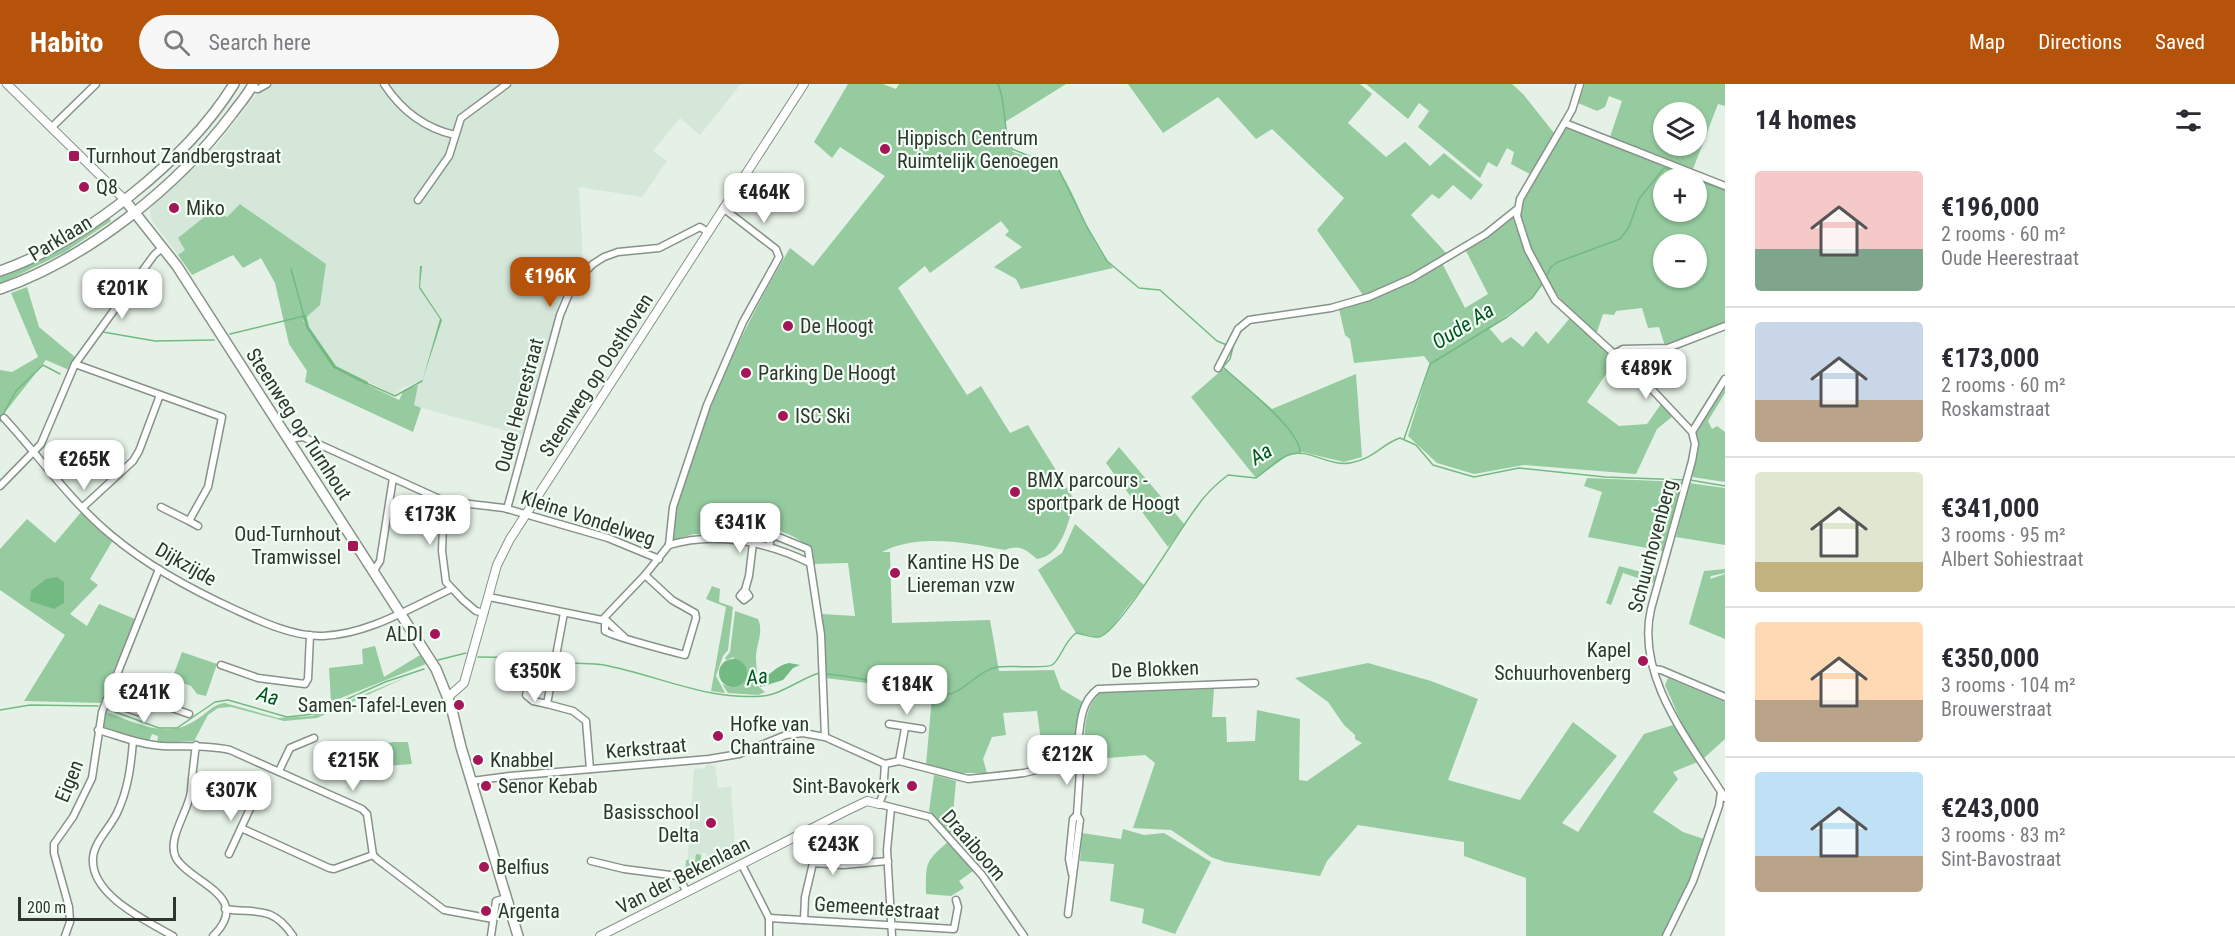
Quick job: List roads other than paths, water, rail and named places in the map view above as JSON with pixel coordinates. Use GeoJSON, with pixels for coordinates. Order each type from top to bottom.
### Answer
{"type":"FeatureCollection","features":[{"type":"Feature","properties":{"kind":"main road","name":"Parklaan"},"geometry":{"type":"LineString","coordinates":[[0,271],[58,245],[88,227],[185,145],[234,84]]}},
{"type":"Feature","properties":{"kind":"main road","name":"Parklaan"},"geometry":{"type":"LineString","coordinates":[[0,289],[69,257],[135,211],[214,138],[252,86]]}},
{"type":"Feature","properties":{"kind":"main road","name":"Steenweg op Turnhout"},"geometry":{"type":"LineString","coordinates":[[124,198],[163,247],[198,299],[436,669],[448,698],[518,936]]}},
{"type":"Feature","properties":{"kind":"street"},"geometry":{"type":"LineString","coordinates":[[7,84],[124,198]]}},
{"type":"Feature","properties":{"kind":"street"},"geometry":{"type":"LineString","coordinates":[[52,127],[96,84]]}},
{"type":"Feature","properties":{"kind":"street"},"geometry":{"type":"LineString","coordinates":[[252,86],[258,89],[267,84]]}},
{"type":"Feature","properties":{"kind":"street"},"geometry":{"type":"LineString","coordinates":[[384,84],[405,111],[437,130],[455,135]]}},
{"type":"Feature","properties":{"kind":"street"},"geometry":{"type":"LineString","coordinates":[[418,201],[449,156],[461,118],[507,84]]}},
{"type":"Feature","properties":{"kind":"street","name":"Steenweg op Oosthoven"},"geometry":{"type":"LineString","coordinates":[[448,698],[464,683],[504,549],[804,84]]}},
{"type":"Feature","properties":{"kind":"street"},"geometry":{"type":"LineString","coordinates":[[1218,368],[1238,329],[1249,320],[1322,310],[1369,297],[1412,278],[1486,234],[1516,210],[1572,110],[1580,84]]}},
{"type":"Feature","properties":{"kind":"street"},"geometry":{"type":"LineString","coordinates":[[1565,123],[1725,186]]}},
{"type":"Feature","properties":{"kind":"street"},"geometry":{"type":"LineString","coordinates":[[489,597],[598,620],[605,619],[669,545],[674,507],[707,405],[743,322],[779,257],[776,249],[723,208]]}},
{"type":"Feature","properties":{"kind":"street"},"geometry":{"type":"LineString","coordinates":[[1516,210],[1528,250],[1555,300],[1614,354],[1692,432],[1700,423],[1725,379]]}},
{"type":"Feature","properties":{"kind":"street","name":"Oude Heerestraat"},"geometry":{"type":"LineString","coordinates":[[507,510],[560,315],[569,291],[579,276],[593,264],[618,252],[659,248],[696,228],[708,232]]}},
{"type":"Feature","properties":{"kind":"street"},"geometry":{"type":"LineString","coordinates":[[0,486],[29,454],[35,453],[75,364],[154,255],[163,247]]}},
{"type":"Feature","properties":{"kind":"street"},"geometry":{"type":"LineString","coordinates":[[1614,354],[1623,349],[1668,348],[1725,326]]}},
{"type":"Feature","properties":{"kind":"street"},"geometry":{"type":"LineString","coordinates":[[75,364],[222,417],[210,487],[189,521]]}},
{"type":"Feature","properties":{"kind":"street"},"geometry":{"type":"LineString","coordinates":[[83,507],[133,461],[160,395]]}},
{"type":"Feature","properties":{"kind":"street","name":"Dijkzijde"},"geometry":{"type":"LineString","coordinates":[[4,418],[35,453],[38,460],[111,535],[159,569],[251,617],[310,635],[334,634],[401,614],[451,589]]}},
{"type":"Feature","properties":{"kind":"street","name":"Schuurhovenberg"},"geometry":{"type":"LineString","coordinates":[[1692,432],[1695,444],[1647,627],[1647,645],[1669,710],[1725,798]]}},
{"type":"Feature","properties":{"kind":"street","name":"Kleine Vondelweg"},"geometry":{"type":"LineString","coordinates":[[287,439],[303,438],[444,501],[526,515],[608,538],[659,559]]}},
{"type":"Feature","properties":{"kind":"street"},"geometry":{"type":"LineString","coordinates":[[373,572],[380,561],[393,478]]}},
{"type":"Feature","properties":{"kind":"street"},"geometry":{"type":"LineString","coordinates":[[444,501],[442,572],[451,589],[476,611],[484,613]]}},
{"type":"Feature","properties":{"kind":"street"},"geometry":{"type":"LineString","coordinates":[[161,507],[198,526]]}},
{"type":"Feature","properties":{"kind":"street"},"geometry":{"type":"LineString","coordinates":[[769,546],[773,536],[808,549],[821,635],[825,736]]}},
{"type":"Feature","properties":{"kind":"street"},"geometry":{"type":"LineString","coordinates":[[669,545],[696,538],[753,543],[769,546],[810,563]]}},
{"type":"Feature","properties":{"kind":"street"},"geometry":{"type":"LineString","coordinates":[[746,590],[753,543]]}},
{"type":"Feature","properties":{"kind":"street","name":"Eigen"},"geometry":{"type":"LineString","coordinates":[[65,936],[70,922],[69,907],[54,854],[54,844],[73,817],[92,778],[97,760],[98,730],[102,712],[159,569]]}},
{"type":"Feature","properties":{"kind":"street"},"geometry":{"type":"LineString","coordinates":[[645,575],[672,600],[695,613],[696,618],[685,656]]}},
{"type":"Feature","properties":{"kind":"street"},"geometry":{"type":"LineString","coordinates":[[547,704],[564,613]]}},
{"type":"Feature","properties":{"kind":"street"},"geometry":{"type":"LineString","coordinates":[[605,619],[607,634],[685,656],[689,663]]}},
{"type":"Feature","properties":{"kind":"street"},"geometry":{"type":"LineString","coordinates":[[221,665],[258,678],[305,684],[308,680],[310,635]]}},
{"type":"Feature","properties":{"kind":"street"},"geometry":{"type":"LineString","coordinates":[[1654,669],[1725,697]]}},
{"type":"Feature","properties":{"kind":"street","name":"De Blokken"},"geometry":{"type":"LineString","coordinates":[[1076,760],[1083,708],[1087,699],[1098,688],[1256,683]]}},
{"type":"Feature","properties":{"kind":"street"},"geometry":{"type":"LineString","coordinates":[[550,685],[528,687],[526,695],[533,701],[584,717],[588,725],[590,769]]}},
{"type":"Feature","properties":{"kind":"street"},"geometry":{"type":"LineString","coordinates":[[105,703],[138,712],[161,704],[189,714]]}},
{"type":"Feature","properties":{"kind":"street"},"geometry":{"type":"LineString","coordinates":[[889,724],[922,729]]}},
{"type":"Feature","properties":{"kind":"street"},"geometry":{"type":"LineString","coordinates":[[899,761],[905,728]]}},
{"type":"Feature","properties":{"kind":"street"},"geometry":{"type":"LineString","coordinates":[[98,730],[134,741],[154,741],[230,750],[365,812],[373,855],[444,910],[493,919]]}},
{"type":"Feature","properties":{"kind":"street","name":"Kerkstraat"},"geometry":{"type":"LineString","coordinates":[[472,781],[730,756],[794,733],[825,736],[885,764]]}},
{"type":"Feature","properties":{"kind":"street"},"geometry":{"type":"LineString","coordinates":[[279,771],[290,748],[314,738]]}},
{"type":"Feature","properties":{"kind":"street"},"geometry":{"type":"LineString","coordinates":[[134,741],[131,768],[121,804],[94,853],[95,873],[118,902],[173,936]]}},
{"type":"Feature","properties":{"kind":"street"},"geometry":{"type":"LineString","coordinates":[[196,745],[191,793],[176,836],[175,853],[178,861],[186,869],[215,890],[227,911]]}},
{"type":"Feature","properties":{"kind":"street"},"geometry":{"type":"LineString","coordinates":[[879,804],[883,794],[885,764],[899,761],[968,779],[980,779],[1024,773],[1076,760],[1080,770],[1077,815],[1073,819],[1069,859],[1072,874],[1068,914]]}},
{"type":"Feature","properties":{"kind":"street"},"geometry":{"type":"LineString","coordinates":[[1666,936],[1693,881],[1719,806],[1721,792]]}},
{"type":"Feature","properties":{"kind":"street"},"geometry":{"type":"LineString","coordinates":[[229,854],[254,800]]}},
{"type":"Feature","properties":{"kind":"street","name":"Van der Bekenlaan"},"geometry":{"type":"LineString","coordinates":[[600,936],[867,801],[879,804]]}},
{"type":"Feature","properties":{"kind":"street","name":"Draaiboom"},"geometry":{"type":"LineString","coordinates":[[879,804],[930,817],[982,875],[1024,936]]}},
{"type":"Feature","properties":{"kind":"street"},"geometry":{"type":"LineString","coordinates":[[891,808],[888,861],[892,936]]}},
{"type":"Feature","properties":{"kind":"street"},"geometry":{"type":"LineString","coordinates":[[241,828],[329,868],[373,855]]}},
{"type":"Feature","properties":{"kind":"street"},"geometry":{"type":"LineString","coordinates":[[591,861],[624,869],[678,876],[687,892]]}},
{"type":"Feature","properties":{"kind":"street"},"geometry":{"type":"LineString","coordinates":[[804,920],[805,897],[813,863],[843,865],[888,861]]}},
{"type":"Feature","properties":{"kind":"street"},"geometry":{"type":"LineString","coordinates":[[742,865],[769,918],[769,936]]}},
{"type":"Feature","properties":{"kind":"street"},"geometry":{"type":"LineString","coordinates":[[490,936],[496,901],[505,898]]}},
{"type":"Feature","properties":{"kind":"street","name":"Gemeentestraat"},"geometry":{"type":"LineString","coordinates":[[769,918],[954,929],[958,907],[956,900]]}},
{"type":"Feature","properties":{"kind":"street"},"geometry":{"type":"LineString","coordinates":[[227,911],[251,909],[265,913],[278,920],[293,936]]}},
{"type":"Feature","properties":{"kind":"street"},"geometry":{"type":"LineString","coordinates":[[214,936],[227,911]]}},
{"type":"Feature","properties":{"kind":"waterway"},"geometry":{"type":"LineString","coordinates":[[998,84],[1012,149],[1058,168],[1087,227],[1107,261],[1139,288],[1160,290],[1217,341],[1227,345]]}},
{"type":"Feature","properties":{"kind":"waterway","name":"Oude Aa"},"geometry":{"type":"LineString","coordinates":[[1546,277],[1551,267],[1558,262],[1620,239],[1629,227],[1639,199],[1653,182]]}},
{"type":"Feature","properties":{"kind":"waterway","name":"Oude Aa"},"geometry":{"type":"LineString","coordinates":[[1707,184],[1725,190]]}},
{"type":"Feature","properties":{"kind":"waterway"},"geometry":{"type":"LineString","coordinates":[[291,269],[304,316]]}},
{"type":"Feature","properties":{"kind":"waterway","name":"Oude Aa"},"geometry":{"type":"LineString","coordinates":[[1404,439],[1430,364],[1507,317],[1532,298],[1542,284]]}},
{"type":"Feature","properties":{"kind":"waterway"},"geometry":{"type":"LineString","coordinates":[[230,334],[304,316]]}},
{"type":"Feature","properties":{"kind":"waterway"},"geometry":{"type":"LineString","coordinates":[[103,332],[155,341],[214,340]]}},
{"type":"Feature","properties":{"kind":"waterway"},"geometry":{"type":"LineString","coordinates":[[1233,347],[1230,359],[1223,367],[1281,420],[1298,443],[1300,453]]}},
{"type":"Feature","properties":{"kind":"waterway"},"geometry":{"type":"LineString","coordinates":[[0,420],[16,391],[43,365],[60,374]]}},
{"type":"Feature","properties":{"kind":"waterway"},"geometry":{"type":"LineString","coordinates":[[366,383],[395,396],[422,381]]}},
{"type":"Feature","properties":{"kind":"waterway","name":"Aa"},"geometry":{"type":"LineString","coordinates":[[826,674],[863,679],[922,693],[945,695],[997,667],[1052,665],[1076,633],[1099,637],[1120,618],[1188,519],[1219,482],[1228,475],[1256,478],[1282,458],[1294,454],[1301,453],[1334,462],[1350,463],[1366,458],[1400,438],[1416,445],[1433,465],[1474,477],[1519,468],[1605,477],[1686,480]]}},
{"type":"Feature","properties":{"kind":"waterway","name":"Aa"},"geometry":{"type":"LineString","coordinates":[[1690,480],[1725,486]]}},
{"type":"Feature","properties":{"kind":"waterway","name":"Aa"},"geometry":{"type":"LineString","coordinates":[[438,660],[466,653]]}},
{"type":"Feature","properties":{"kind":"waterway","name":"Aa"},"geometry":{"type":"LineString","coordinates":[[478,657],[549,658]]}},
{"type":"Feature","properties":{"kind":"waterway","name":"Aa"},"geometry":{"type":"LineString","coordinates":[[558,661],[604,665],[702,691],[742,697],[770,695],[819,673]]}},
{"type":"Feature","properties":{"kind":"waterway","name":"Aa"},"geometry":{"type":"LineString","coordinates":[[107,709],[159,728],[177,728],[215,702],[228,700],[287,717],[314,714],[385,682],[424,669]]}},
{"type":"Feature","properties":{"kind":"waterway","name":"Aa"},"geometry":{"type":"LineString","coordinates":[[0,710],[30,705],[98,706]]}},
{"type":"Feature","properties":{"kind":"place","name":"Hippisch Centrum Ruimtelijk Genoegen"},"geometry":{"type":"Point","coordinates":[885,149]}},
{"type":"Feature","properties":{"kind":"place","name":"Turnhout Zandbergstraat"},"geometry":{"type":"Point","coordinates":[74,156]}},
{"type":"Feature","properties":{"kind":"place","name":"Q8"},"geometry":{"type":"Point","coordinates":[84,187]}},
{"type":"Feature","properties":{"kind":"place","name":"Miko"},"geometry":{"type":"Point","coordinates":[174,208]}},
{"type":"Feature","properties":{"kind":"place","name":"De Hoogt"},"geometry":{"type":"Point","coordinates":[788,326]}},
{"type":"Feature","properties":{"kind":"place","name":"Parking De Hoogt"},"geometry":{"type":"Point","coordinates":[746,373]}},
{"type":"Feature","properties":{"kind":"place","name":"ISC Ski"},"geometry":{"type":"Point","coordinates":[783,416]}},
{"type":"Feature","properties":{"kind":"place","name":"BMX parcours - sportpark de Hoogt"},"geometry":{"type":"Point","coordinates":[1015,492]}},
{"type":"Feature","properties":{"kind":"place","name":"Oud-Turnhout Tramwissel"},"geometry":{"type":"Point","coordinates":[353,546]}},
{"type":"Feature","properties":{"kind":"place","name":"Kantine HS De Liereman vzw"},"geometry":{"type":"Point","coordinates":[895,573]}},
{"type":"Feature","properties":{"kind":"place","name":"ALDI"},"geometry":{"type":"Point","coordinates":[435,634]}},
{"type":"Feature","properties":{"kind":"place","name":"Kapel Schuurhovenberg"},"geometry":{"type":"Point","coordinates":[1643,661]}},
{"type":"Feature","properties":{"kind":"place","name":"Samen-Tafel-Leven"},"geometry":{"type":"Point","coordinates":[459,705]}},
{"type":"Feature","properties":{"kind":"place","name":"Hofke van Chantraine"},"geometry":{"type":"Point","coordinates":[718,736]}},
{"type":"Feature","properties":{"kind":"place","name":"Knabbel"},"geometry":{"type":"Point","coordinates":[478,760]}},
{"type":"Feature","properties":{"kind":"place","name":"Senor Kebab"},"geometry":{"type":"Point","coordinates":[486,786]}},
{"type":"Feature","properties":{"kind":"place","name":"Sint-Bavokerk"},"geometry":{"type":"Point","coordinates":[912,786]}},
{"type":"Feature","properties":{"kind":"place","name":"Basisschool Delta"},"geometry":{"type":"Point","coordinates":[711,823]}},
{"type":"Feature","properties":{"kind":"place","name":"Belfius"},"geometry":{"type":"Point","coordinates":[484,867]}},
{"type":"Feature","properties":{"kind":"place","name":"Argenta"},"geometry":{"type":"Point","coordinates":[486,911]}}]}
